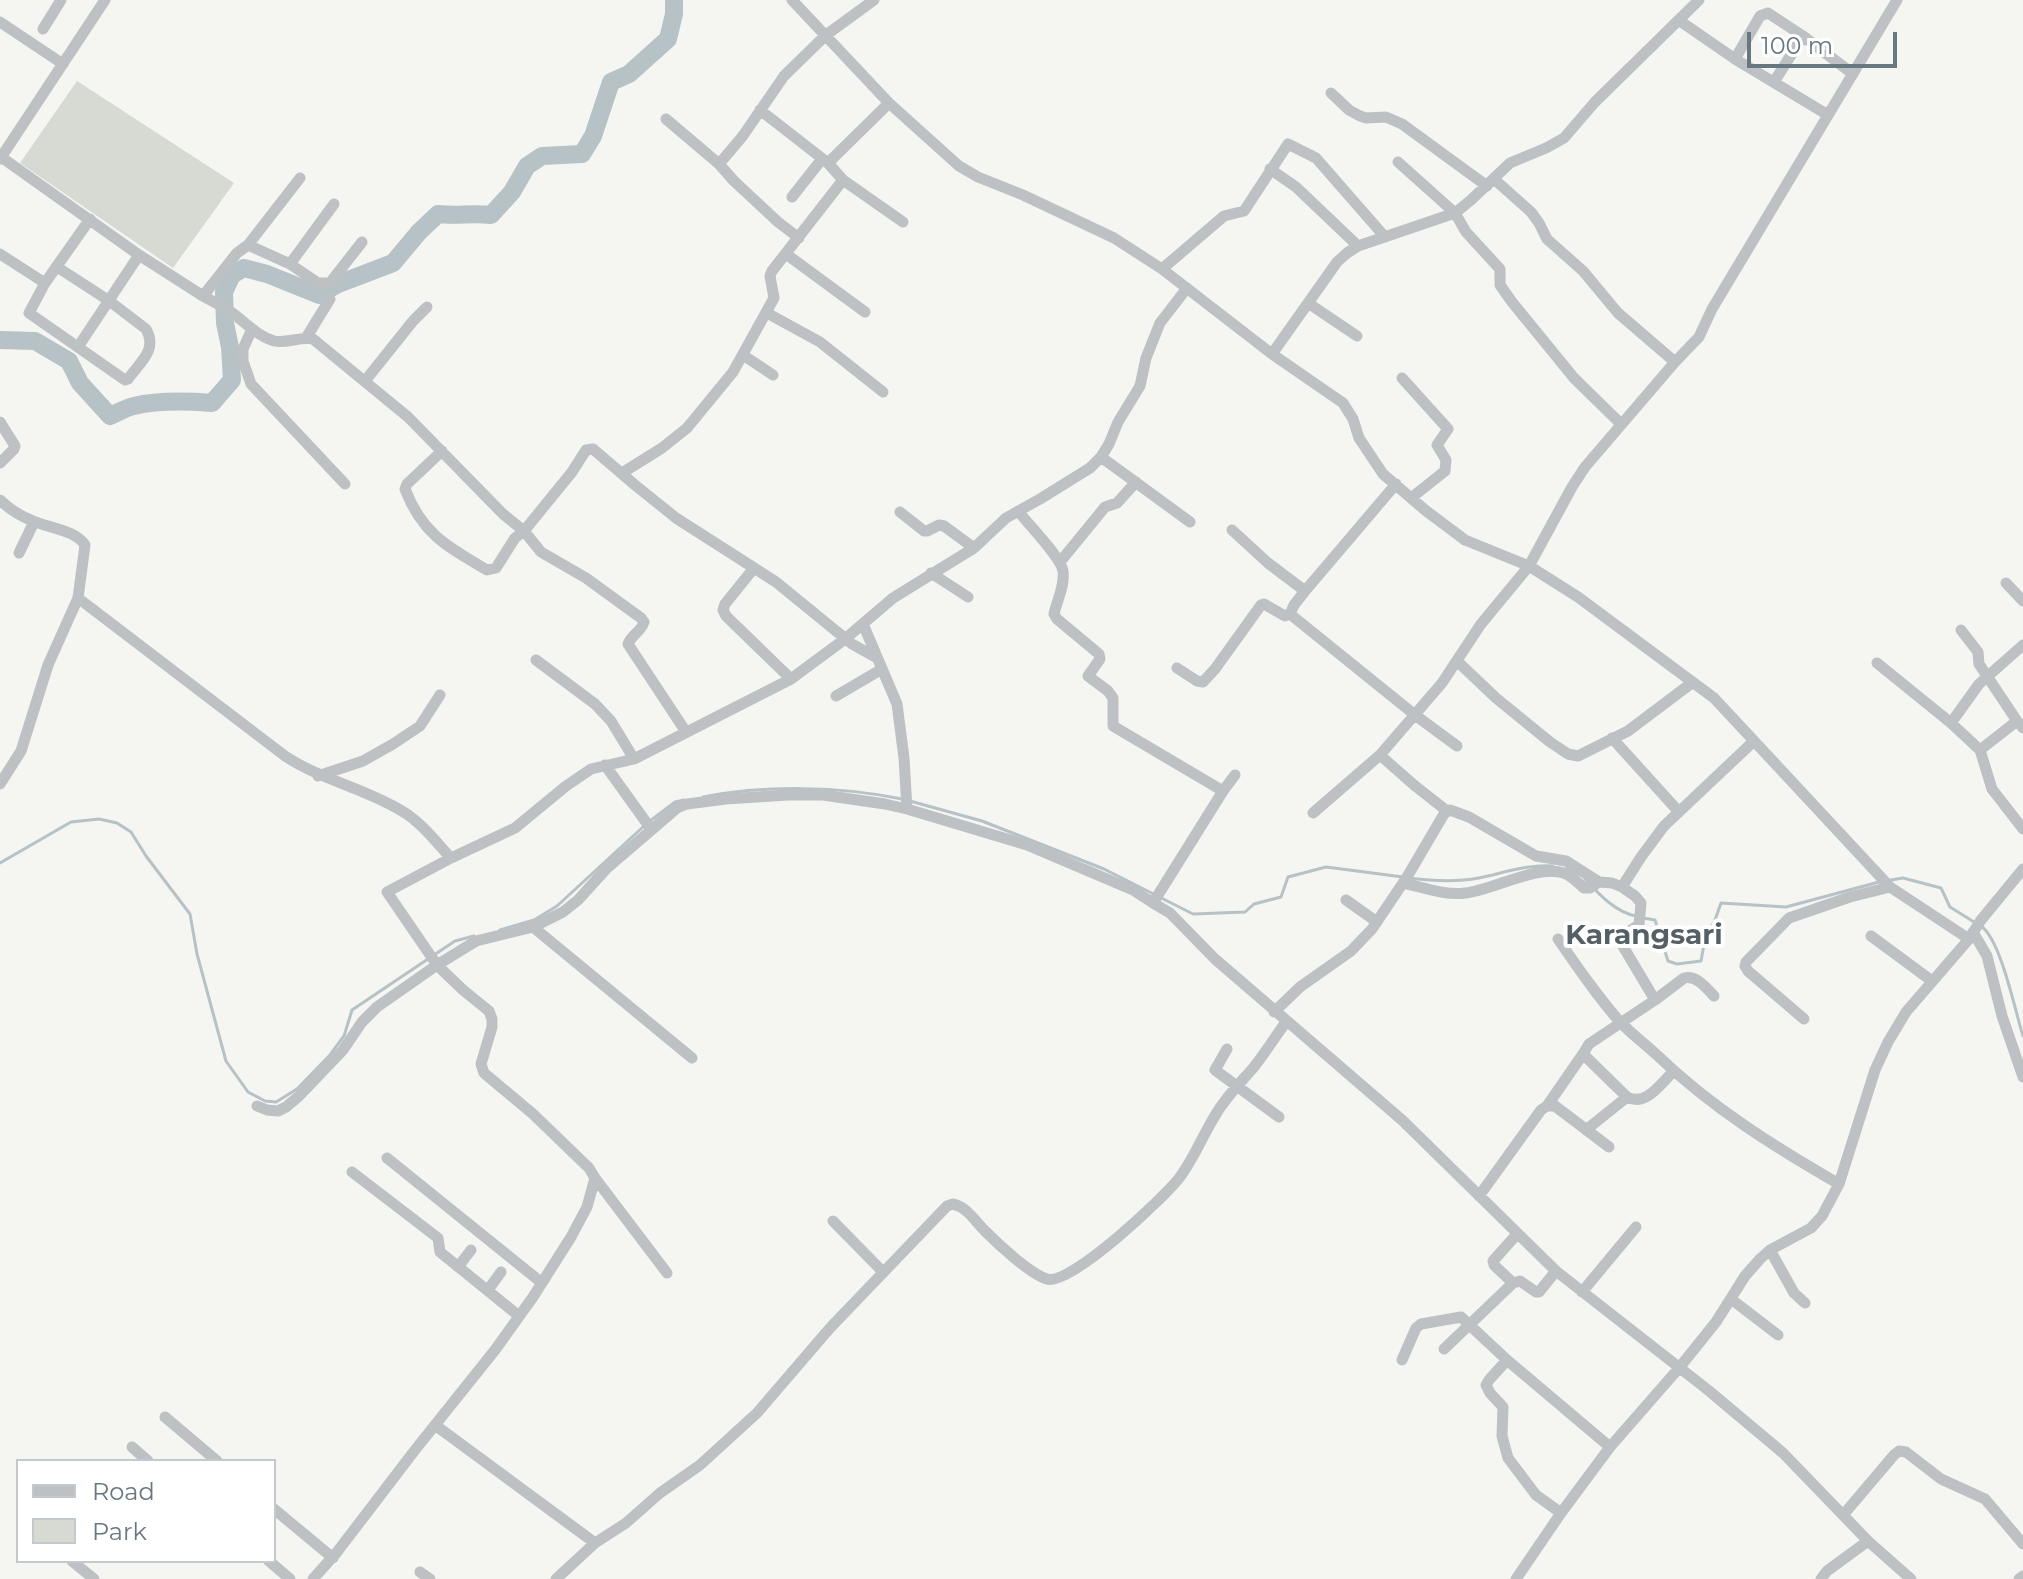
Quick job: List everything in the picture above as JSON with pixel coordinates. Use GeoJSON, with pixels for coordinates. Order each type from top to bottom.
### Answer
{"type":"FeatureCollection","features":[{"type":"Feature","properties":{"kind":"street"},"geometry":{"type":"LineString","coordinates":[[43,29],[61,0]]}},
{"type":"Feature","properties":{"kind":"street"},"geometry":{"type":"LineString","coordinates":[[105,0],[1,155],[139,255],[252,329],[274,341],[313,339],[408,417],[503,514],[524,531],[541,552],[586,578],[641,618],[643,627],[628,644],[686,732]]}},
{"type":"Feature","properties":{"kind":"street"},"geometry":{"type":"LineString","coordinates":[[792,0],[889,103],[959,166],[1114,238],[1162,269],[1272,354],[1343,403],[1353,419],[1359,438],[1383,474],[1465,540],[1529,566],[1578,597],[1714,698],[1890,886],[1975,930],[1987,956],[2002,1016],[2023,1077]]}},
{"type":"Feature","properties":{"kind":"street"},"geometry":{"type":"LineString","coordinates":[[719,164],[742,137],[784,76],[826,35],[874,0]]}},
{"type":"Feature","properties":{"kind":"street"},"geometry":{"type":"LineString","coordinates":[[1272,354],[1337,262],[1347,253],[1358,246],[1455,213],[1510,163],[1564,138],[1595,102],[1699,0]]}},
{"type":"Feature","properties":{"kind":"street"},"geometry":{"type":"LineString","coordinates":[[1313,813],[1380,755],[1442,683],[1481,624],[1529,566],[1585,467],[1699,337],[1712,309],[1897,0]]}},
{"type":"Feature","properties":{"kind":"street"},"geometry":{"type":"LineString","coordinates":[[1735,59],[1763,14],[1771,14],[1853,74]]}},
{"type":"Feature","properties":{"kind":"street"},"geometry":{"type":"LineString","coordinates":[[1680,21],[1735,59],[1828,115]]}},
{"type":"Feature","properties":{"kind":"street"},"geometry":{"type":"LineString","coordinates":[[0,22],[63,64]]}},
{"type":"Feature","properties":{"kind":"street"},"geometry":{"type":"LineString","coordinates":[[1774,82],[1803,36]]}},
{"type":"Feature","properties":{"kind":"street"},"geometry":{"type":"LineString","coordinates":[[1331,93],[1360,116],[1386,117],[1402,124],[1490,182],[1536,218],[1547,239],[1583,271],[1618,313],[1675,362]]}},
{"type":"Feature","properties":{"kind":"street"},"geometry":{"type":"LineString","coordinates":[[792,197],[825,161],[889,103]]}},
{"type":"Feature","properties":{"kind":"street"},"geometry":{"type":"LineString","coordinates":[[760,110],[825,161],[843,180],[903,222]]}},
{"type":"Feature","properties":{"kind":"street"},"geometry":{"type":"LineString","coordinates":[[666,119],[799,238]]}},
{"type":"Feature","properties":{"kind":"street"},"geometry":{"type":"LineString","coordinates":[[1162,269],[1224,216],[1244,211],[1288,144],[1316,158],[1385,237]]}},
{"type":"Feature","properties":{"kind":"street"},"geometry":{"type":"LineString","coordinates":[[1398,162],[1455,213],[1466,232],[1500,269],[1499,284],[1512,302],[1574,378],[1621,424]]}},
{"type":"Feature","properties":{"kind":"street"},"geometry":{"type":"LineString","coordinates":[[1270,169],[1296,187],[1358,246]]}},
{"type":"Feature","properties":{"kind":"street"},"geometry":{"type":"LineString","coordinates":[[207,298],[237,253],[248,245],[300,178]]}},
{"type":"Feature","properties":{"kind":"street"},"geometry":{"type":"LineString","coordinates":[[622,473],[687,428],[733,372],[774,298],[772,271],[843,180]]}},
{"type":"Feature","properties":{"kind":"street"},"geometry":{"type":"LineString","coordinates":[[290,264],[334,204]]}},
{"type":"Feature","properties":{"kind":"street"},"geometry":{"type":"LineString","coordinates":[[57,267],[146,329],[151,339],[149,350],[126,380],[29,313],[45,283],[90,219]]}},
{"type":"Feature","properties":{"kind":"street"},"geometry":{"type":"LineString","coordinates":[[248,245],[290,264],[318,283],[330,283],[362,242]]}},
{"type":"Feature","properties":{"kind":"street"},"geometry":{"type":"LineString","coordinates":[[0,254],[45,283]]}},
{"type":"Feature","properties":{"kind":"street"},"geometry":{"type":"LineString","coordinates":[[786,254],[865,312]]}},
{"type":"Feature","properties":{"kind":"street"},"geometry":{"type":"LineString","coordinates":[[78,347],[139,255]]}},
{"type":"Feature","properties":{"kind":"street"},"geometry":{"type":"LineString","coordinates":[[667,1273],[589,1168],[533,1114],[484,1073],[481,1064],[492,1027],[489,1011],[434,960],[387,892],[515,828],[591,769],[634,759],[791,679],[893,598],[974,548],[1006,518],[1090,468],[1109,444],[1118,422],[1140,386],[1146,358],[1160,323],[1187,288]]}},
{"type":"Feature","properties":{"kind":"street"},"geometry":{"type":"LineString","coordinates":[[306,338],[330,299]]}},
{"type":"Feature","properties":{"kind":"street"},"geometry":{"type":"LineString","coordinates":[[1308,303],[1357,336]]}},
{"type":"Feature","properties":{"kind":"street"},"geometry":{"type":"LineString","coordinates":[[365,381],[427,307]]}},
{"type":"Feature","properties":{"kind":"street"},"geometry":{"type":"LineString","coordinates":[[767,313],[820,342],[883,392]]}},
{"type":"Feature","properties":{"kind":"street"},"geometry":{"type":"LineString","coordinates":[[252,329],[243,349],[243,361],[251,384],[345,484]]}},
{"type":"Feature","properties":{"kind":"street"},"geometry":{"type":"LineString","coordinates":[[743,355],[773,375]]}},
{"type":"Feature","properties":{"kind":"street"},"geometry":{"type":"LineString","coordinates":[[1402,378],[1448,429],[1437,445],[1446,460],[1445,471],[1411,498]]}},
{"type":"Feature","properties":{"kind":"street"},"geometry":{"type":"LineString","coordinates":[[0,422],[15,443],[14,449],[0,463]]}},
{"type":"Feature","properties":{"kind":"street"},"geometry":{"type":"LineString","coordinates":[[442,451],[404,488],[422,522],[434,536],[487,570],[496,568],[515,538],[572,472],[586,450],[593,449],[676,518],[776,582],[879,664]]}},
{"type":"Feature","properties":{"kind":"street"},"geometry":{"type":"LineString","coordinates":[[1101,457],[1190,522]]}},
{"type":"Feature","properties":{"kind":"street"},"geometry":{"type":"LineString","coordinates":[[1060,562],[1106,506],[1117,503],[1136,482]]}},
{"type":"Feature","properties":{"kind":"street"},"geometry":{"type":"LineString","coordinates":[[1290,614],[1305,591],[1396,484]]}},
{"type":"Feature","properties":{"kind":"street"},"geometry":{"type":"LineString","coordinates":[[0,500],[10,510],[34,522],[79,537],[85,545],[78,598],[48,665],[21,751],[0,784]]}},
{"type":"Feature","properties":{"kind":"street"},"geometry":{"type":"LineString","coordinates":[[1018,511],[1060,562],[1062,584],[1054,614],[1100,655],[1088,676],[1113,698],[1113,726],[1223,791]]}},
{"type":"Feature","properties":{"kind":"street"},"geometry":{"type":"LineString","coordinates":[[900,512],[924,531],[944,526],[974,548]]}},
{"type":"Feature","properties":{"kind":"street"},"geometry":{"type":"LineString","coordinates":[[19,553],[34,522]]}},
{"type":"Feature","properties":{"kind":"street"},"geometry":{"type":"LineString","coordinates":[[1232,530],[1305,591]]}},
{"type":"Feature","properties":{"kind":"street"},"geometry":{"type":"LineString","coordinates":[[754,568],[723,610],[791,679]]}},
{"type":"Feature","properties":{"kind":"street"},"geometry":{"type":"LineString","coordinates":[[931,573],[968,597]]}},
{"type":"Feature","properties":{"kind":"street"},"geometry":{"type":"LineString","coordinates":[[2006,583],[2023,601]]}},
{"type":"Feature","properties":{"kind":"street"},"geometry":{"type":"LineString","coordinates":[[78,598],[294,762],[318,776],[367,793],[405,813],[451,858]]}},
{"type":"Feature","properties":{"kind":"street"},"geometry":{"type":"LineString","coordinates":[[1177,668],[1203,682],[1264,604],[1283,615],[1290,614],[1457,746]]}},
{"type":"Feature","properties":{"kind":"street"},"geometry":{"type":"LineString","coordinates":[[863,624],[897,704],[907,802]]}},
{"type":"Feature","properties":{"kind":"street"},"geometry":{"type":"LineString","coordinates":[[1961,630],[1978,652],[1979,663],[2020,724],[1980,750]]}},
{"type":"Feature","properties":{"kind":"street"},"geometry":{"type":"LineString","coordinates":[[1951,723],[1971,694],[2023,645]]}},
{"type":"Feature","properties":{"kind":"street"},"geometry":{"type":"LineString","coordinates":[[536,660],[595,704],[616,728],[634,759]]}},
{"type":"Feature","properties":{"kind":"street"},"geometry":{"type":"LineString","coordinates":[[1457,661],[1550,742],[1568,754],[1578,756],[1628,731],[1693,682]]}},
{"type":"Feature","properties":{"kind":"street"},"geometry":{"type":"LineString","coordinates":[[1877,663],[1980,750],[1992,789],[2023,829]]}},
{"type":"Feature","properties":{"kind":"street"},"geometry":{"type":"LineString","coordinates":[[836,696],[879,664]]}},
{"type":"Feature","properties":{"kind":"street"},"geometry":{"type":"LineString","coordinates":[[318,776],[363,761],[393,744],[420,726],[440,695]]}},
{"type":"Feature","properties":{"kind":"street"},"geometry":{"type":"LineString","coordinates":[[1612,738],[1679,812]]}},
{"type":"Feature","properties":{"kind":"street"},"geometry":{"type":"LineString","coordinates":[[1622,887],[1658,833],[1754,741]]}},
{"type":"Feature","properties":{"kind":"street"},"geometry":{"type":"LineString","coordinates":[[1380,755],[1447,811],[1460,812],[1536,856],[1564,867],[1584,888],[1612,883],[1635,896],[1642,907],[1639,925],[1623,938],[1655,1000]]}},
{"type":"Feature","properties":{"kind":"street"},"geometry":{"type":"LineString","coordinates":[[605,765],[648,825]]}},
{"type":"Feature","properties":{"kind":"street"},"geometry":{"type":"LineString","coordinates":[[1156,897],[1235,775]]}},
{"type":"Feature","properties":{"kind":"street"},"geometry":{"type":"LineString","coordinates":[[257,1106],[278,1111],[286,1107],[343,1050],[362,1022],[377,1007],[434,960],[476,941],[533,927],[563,912],[648,825],[677,808],[726,799],[823,795],[907,802],[1027,845],[1156,897],[1215,959],[1402,1120],[1556,1271],[1783,1453],[1868,1541],[1911,1579]]}},
{"type":"Feature","properties":{"kind":"street"},"geometry":{"type":"LineString","coordinates":[[1274,1012],[1300,987],[1351,951],[1377,922],[1447,811]]}},
{"type":"Feature","properties":{"kind":"street"},"geometry":{"type":"LineString","coordinates":[[1405,880],[1437,891],[1464,894],[1564,867]]}},
{"type":"Feature","properties":{"kind":"street"},"geometry":{"type":"LineString","coordinates":[[1516,1579],[1610,1447],[1716,1322],[1745,1276],[1770,1250],[1811,1228],[1822,1216],[1839,1184],[1875,1070],[1888,1042],[1906,1012],[2023,869]]}},
{"type":"Feature","properties":{"kind":"street"},"geometry":{"type":"LineString","coordinates":[[1804,1019],[1748,971],[1746,962],[1789,918],[1890,886]]}},
{"type":"Feature","properties":{"kind":"street"},"geometry":{"type":"LineString","coordinates":[[1346,900],[1377,922]]}},
{"type":"Feature","properties":{"kind":"street"},"geometry":{"type":"LineString","coordinates":[[533,927],[692,1058]]}},
{"type":"Feature","properties":{"kind":"street"},"geometry":{"type":"LineString","coordinates":[[1871,936],[1932,981]]}},
{"type":"Feature","properties":{"kind":"street"},"geometry":{"type":"LineString","coordinates":[[1558,939],[1622,1023],[1673,1072],[1776,1148],[1839,1184]]}},
{"type":"Feature","properties":{"kind":"street"},"geometry":{"type":"LineString","coordinates":[[1479,1196],[1589,1044],[1684,978],[1696,979],[1714,996]]}},
{"type":"Feature","properties":{"kind":"street"},"geometry":{"type":"LineString","coordinates":[[556,1579],[595,1543],[626,1523],[666,1488],[700,1465],[757,1413],[830,1328],[947,1206],[953,1204],[964,1208],[985,1231],[1044,1278],[1051,1281],[1060,1279],[1078,1269],[1128,1229],[1171,1187],[1187,1166],[1216,1114],[1286,1022]]}},
{"type":"Feature","properties":{"kind":"street"},"geometry":{"type":"LineString","coordinates":[[1227,1049],[1215,1070],[1279,1117]]}},
{"type":"Feature","properties":{"kind":"street"},"geometry":{"type":"LineString","coordinates":[[1583,1054],[1633,1100],[1645,1099],[1673,1072]]}},
{"type":"Feature","properties":{"kind":"street"},"geometry":{"type":"LineString","coordinates":[[1586,1130],[1627,1097]]}},
{"type":"Feature","properties":{"kind":"street"},"geometry":{"type":"LineString","coordinates":[[1547,1106],[1555,1106],[1609,1147]]}},
{"type":"Feature","properties":{"kind":"street"},"geometry":{"type":"LineString","coordinates":[[387,1158],[542,1283]]}},
{"type":"Feature","properties":{"kind":"street"},"geometry":{"type":"LineString","coordinates":[[352,1172],[438,1238],[440,1252],[519,1316]]}},
{"type":"Feature","properties":{"kind":"street"},"geometry":{"type":"LineString","coordinates":[[313,1579],[333,1558],[519,1316],[571,1237],[587,1207],[595,1178]]}},
{"type":"Feature","properties":{"kind":"street"},"geometry":{"type":"LineString","coordinates":[[833,1221],[883,1272]]}},
{"type":"Feature","properties":{"kind":"street"},"geometry":{"type":"LineString","coordinates":[[1582,1292],[1636,1227]]}},
{"type":"Feature","properties":{"kind":"street"},"geometry":{"type":"LineString","coordinates":[[1513,1283],[1493,1261],[1517,1234]]}},
{"type":"Feature","properties":{"kind":"street"},"geometry":{"type":"LineString","coordinates":[[458,1267],[471,1250]]}},
{"type":"Feature","properties":{"kind":"street"},"geometry":{"type":"LineString","coordinates":[[1770,1250],[1794,1293],[1805,1303]]}},
{"type":"Feature","properties":{"kind":"street"},"geometry":{"type":"LineString","coordinates":[[1444,1349],[1513,1283],[1525,1282],[1539,1292],[1556,1271]]}},
{"type":"Feature","properties":{"kind":"street"},"geometry":{"type":"LineString","coordinates":[[488,1290],[501,1272]]}},
{"type":"Feature","properties":{"kind":"street"},"geometry":{"type":"LineString","coordinates":[[1731,1299],[1778,1335]]}},
{"type":"Feature","properties":{"kind":"street"},"geometry":{"type":"LineString","coordinates":[[1402,1360],[1416,1328],[1421,1324],[1461,1317],[1610,1447]]}},
{"type":"Feature","properties":{"kind":"street"},"geometry":{"type":"LineString","coordinates":[[1507,1360],[1486,1385],[1503,1407],[1504,1450],[1536,1495],[1561,1513]]}},
{"type":"Feature","properties":{"kind":"street"},"geometry":{"type":"LineString","coordinates":[[165,1417],[215,1459]]}},
{"type":"Feature","properties":{"kind":"street"},"geometry":{"type":"LineString","coordinates":[[435,1425],[595,1543]]}},
{"type":"Feature","properties":{"kind":"street"},"geometry":{"type":"LineString","coordinates":[[132,1447],[146,1459]]}},
{"type":"Feature","properties":{"kind":"street"},"geometry":{"type":"LineString","coordinates":[[1844,1514],[1894,1455],[1899,1451],[1906,1452],[1941,1479],[1985,1499],[2023,1544]]}},
{"type":"Feature","properties":{"kind":"street"},"geometry":{"type":"LineString","coordinates":[[276,1511],[333,1558]]}},
{"type":"Feature","properties":{"kind":"street"},"geometry":{"type":"LineString","coordinates":[[1821,1579],[1827,1571],[1868,1541]]}},
{"type":"Feature","properties":{"kind":"street"},"geometry":{"type":"LineString","coordinates":[[74,1563],[94,1579]]}},
{"type":"Feature","properties":{"kind":"street"},"geometry":{"type":"LineString","coordinates":[[271,1563],[290,1579]]}},
{"type":"Feature","properties":{"kind":"green space"},"geometry":{"type":"Polygon","coordinates":[[[77,81],[234,183],[173,268],[20,163],[77,81]]]}},
{"type":"Feature","properties":{"kind":"waterway"},"geometry":{"type":"LineString","coordinates":[[0,340],[35,341],[69,361],[80,383],[110,416],[131,407],[153,403],[212,403],[232,380],[224,292],[232,275],[244,268],[319,295],[338,284],[393,263],[438,214],[491,215],[512,192],[527,166],[542,156],[582,154],[593,136],[611,82],[629,74],[668,39],[674,0]]}},
{"type":"Feature","properties":{"kind":"waterway"},"geometry":{"type":"LineString","coordinates":[[703,797],[752,790],[802,789],[902,799]]}},
{"type":"Feature","properties":{"kind":"waterway"},"geometry":{"type":"LineString","coordinates":[[650,821],[675,802],[684,800]]}},
{"type":"Feature","properties":{"kind":"waterway"},"geometry":{"type":"LineString","coordinates":[[910,801],[982,821],[1104,869],[1193,914],[1245,912],[1254,904],[1281,897],[1288,877],[1326,867],[1403,877]]}},
{"type":"Feature","properties":{"kind":"waterway"},"geometry":{"type":"LineString","coordinates":[[0,863],[71,822],[99,819],[117,823],[131,832],[190,914],[197,954],[226,1061],[248,1092],[265,1101],[276,1102],[297,1089],[344,1036],[352,1010],[428,959]]}},
{"type":"Feature","properties":{"kind":"waterway"},"geometry":{"type":"LineString","coordinates":[[500,930],[534,920],[557,906],[644,826]]}},
{"type":"Feature","properties":{"kind":"waterway"},"geometry":{"type":"LineString","coordinates":[[1410,878],[1462,880],[1553,866]]}},
{"type":"Feature","properties":{"kind":"waterway"},"geometry":{"type":"LineString","coordinates":[[1891,880],[1903,878],[1941,888],[1950,907],[1974,922]]}},
{"type":"Feature","properties":{"kind":"waterway"},"geometry":{"type":"LineString","coordinates":[[1585,879],[1614,906],[1636,916]]}},
{"type":"Feature","properties":{"kind":"waterway"},"geometry":{"type":"LineString","coordinates":[[1643,918],[1655,920],[1668,961],[1677,964],[1701,961],[1705,939],[1721,903],[1786,907],[1879,882]]}},
{"type":"Feature","properties":{"kind":"waterway"},"geometry":{"type":"LineString","coordinates":[[1981,926],[2001,960],[2023,1036]]}},
{"type":"Feature","properties":{"kind":"waterway"},"geometry":{"type":"LineString","coordinates":[[434,955],[455,941],[474,936]]}},
{"type":"Feature","properties":{"kind":"district","name":"Karangsari"},"geometry":{"type":"Point","coordinates":[1644,936]}}]}
